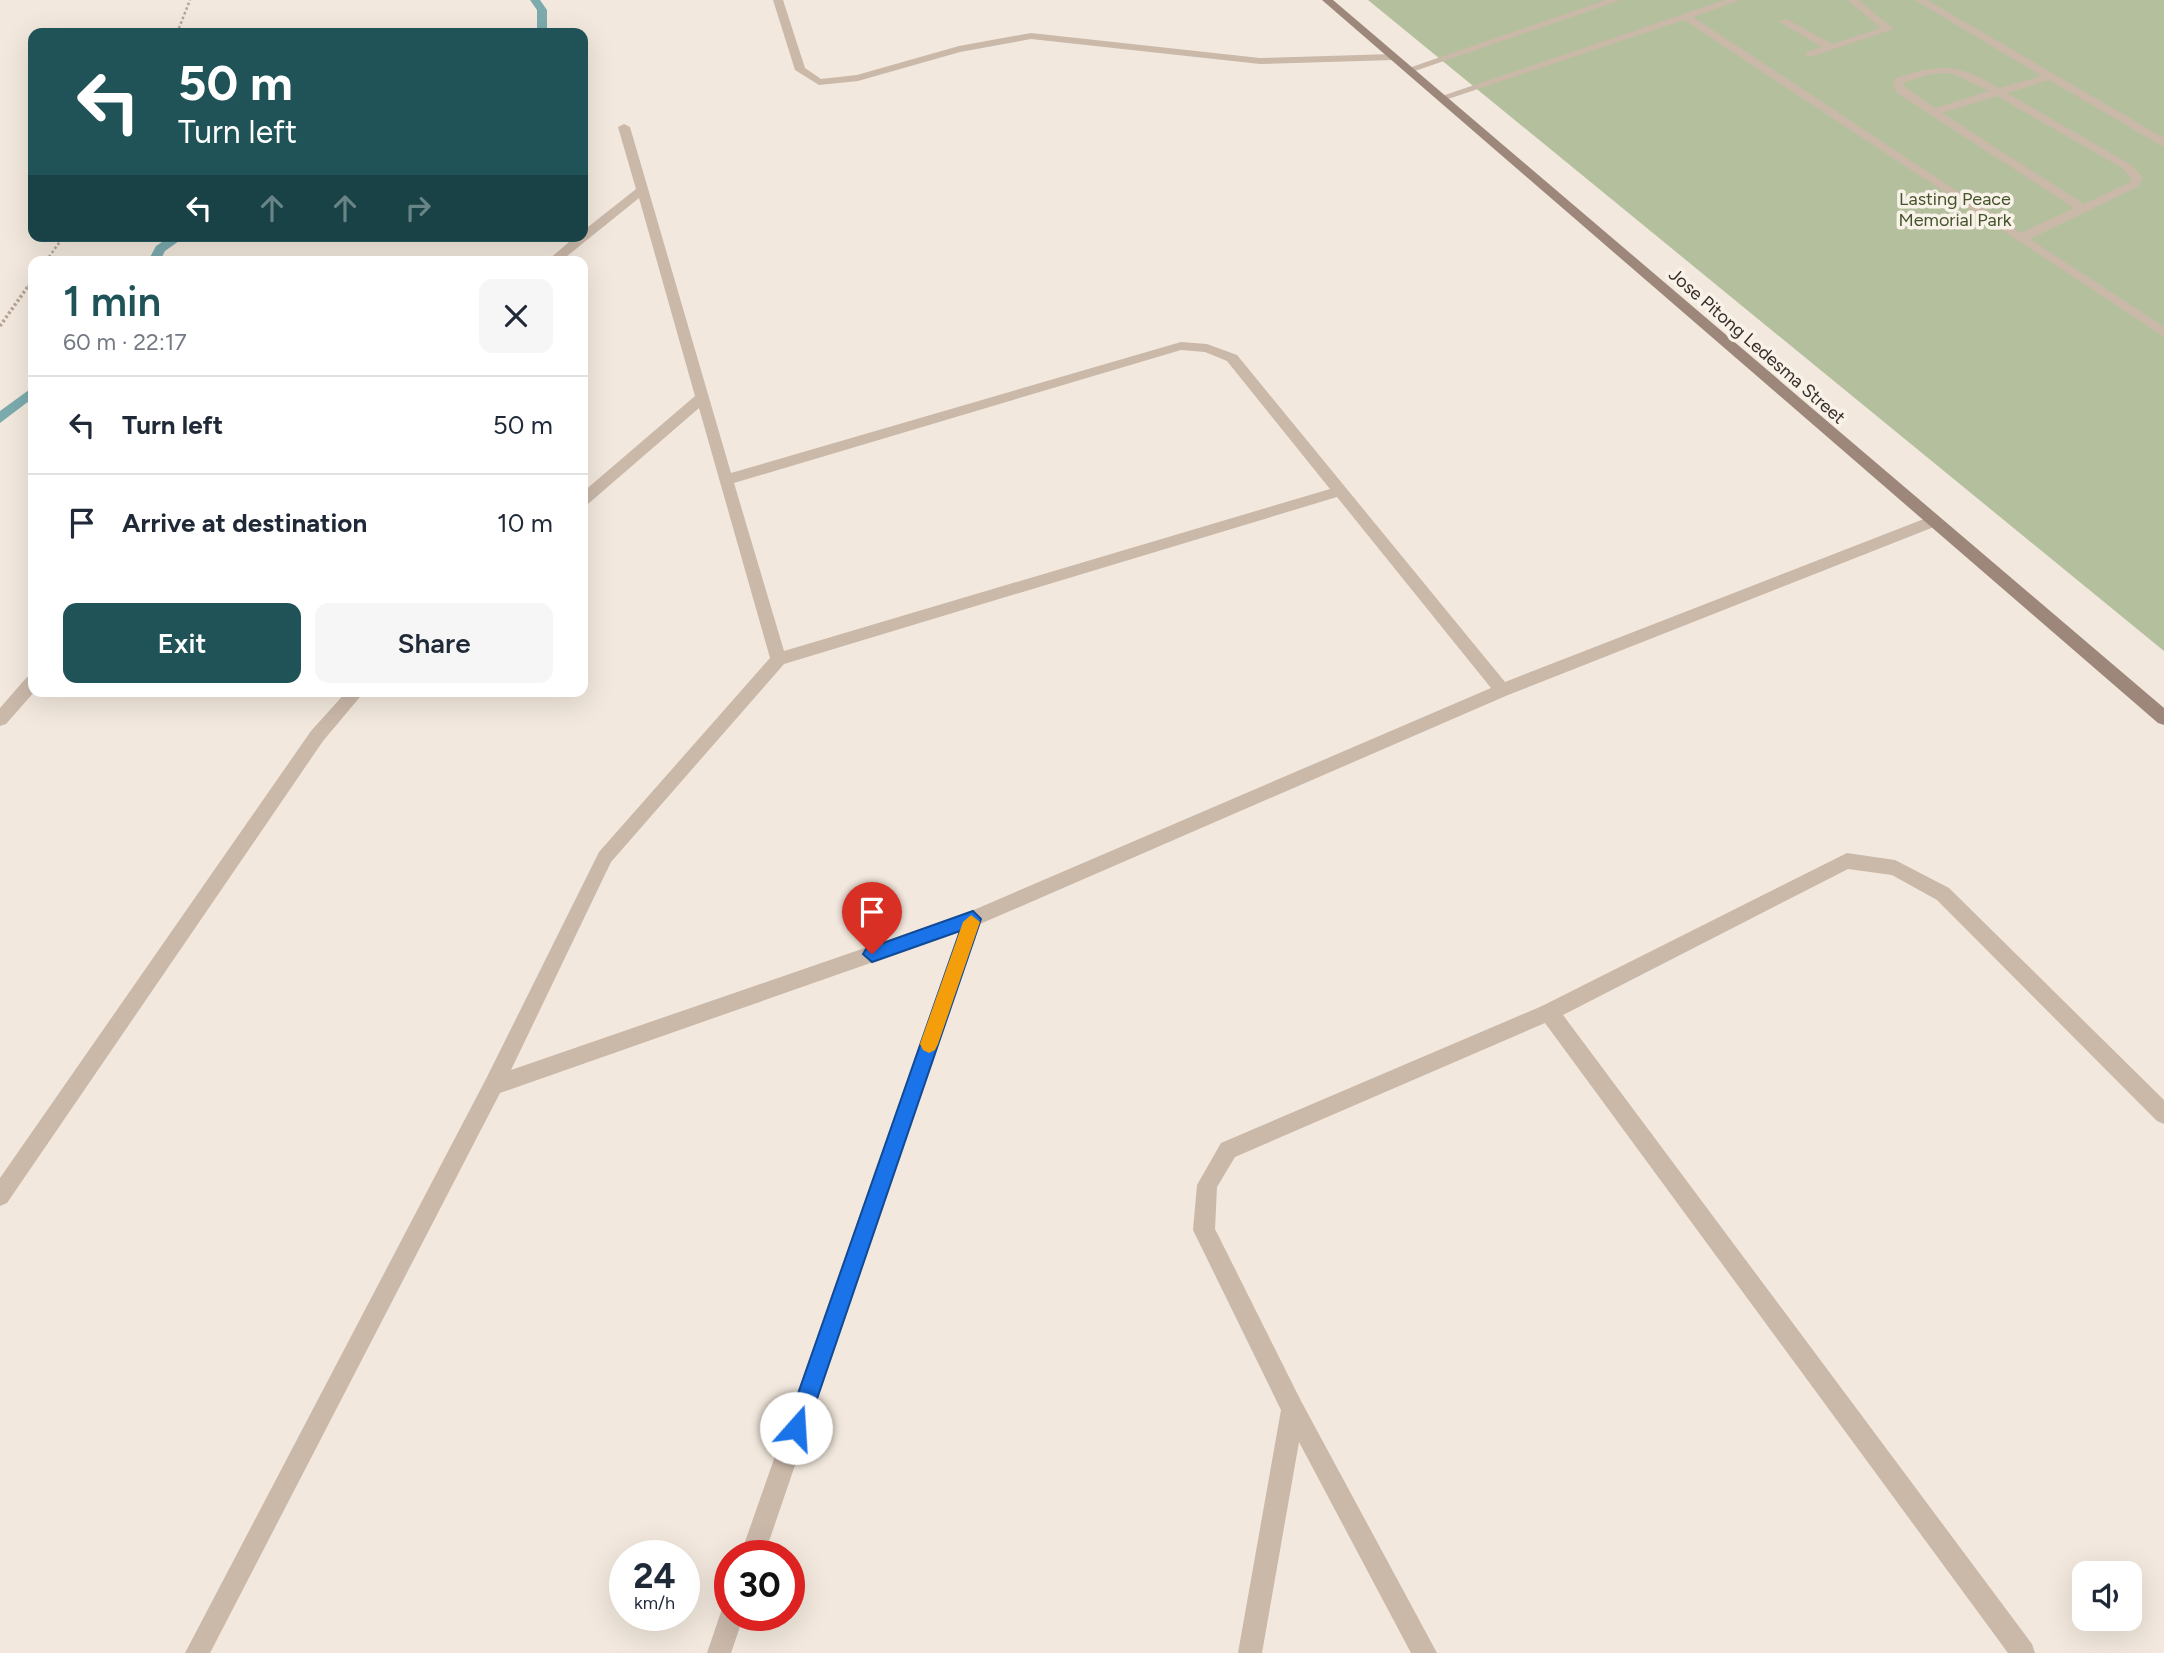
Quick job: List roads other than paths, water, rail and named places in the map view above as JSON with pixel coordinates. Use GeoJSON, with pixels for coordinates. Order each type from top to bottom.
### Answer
{"type":"FeatureCollection","features":[{"type":"Feature","properties":{"kind":"main road","name":"Jose Pitong Ledesma Street"},"geometry":{"type":"LineString","coordinates":[[1327,0],[2164,718]]}},
{"type":"Feature","properties":{"kind":"street"},"geometry":{"type":"LineString","coordinates":[[778,0],[800,70],[819,82],[858,78],[959,49],[1031,36],[1160,47],[1261,61],[1394,57]]}},
{"type":"Feature","properties":{"kind":"street"},"geometry":{"type":"LineString","coordinates":[[1408,70],[1616,0]]}},
{"type":"Feature","properties":{"kind":"street"},"geometry":{"type":"LineString","coordinates":[[1441,98],[1735,0]]}},
{"type":"Feature","properties":{"kind":"street"},"geometry":{"type":"LineString","coordinates":[[1810,54],[1889,29],[1852,0]]}},
{"type":"Feature","properties":{"kind":"street"},"geometry":{"type":"LineString","coordinates":[[1920,0],[2164,143]]}},
{"type":"Feature","properties":{"kind":"street"},"geometry":{"type":"LineString","coordinates":[[1685,17],[2164,333]]}},
{"type":"Feature","properties":{"kind":"street"},"geometry":{"type":"LineString","coordinates":[[1783,21],[1832,48]]}},
{"type":"Feature","properties":{"kind":"street"},"geometry":{"type":"LineString","coordinates":[[2021,238],[2084,209],[2135,184],[2137,177],[2126,166],[1959,70],[1935,68],[1900,80],[1898,86],[1901,91],[2084,209]]}},
{"type":"Feature","properties":{"kind":"street"},"geometry":{"type":"LineString","coordinates":[[1933,112],[2049,77]]}},
{"type":"Feature","properties":{"kind":"street"},"geometry":{"type":"LineString","coordinates":[[624,127],[778,659]]}},
{"type":"Feature","properties":{"kind":"street"},"geometry":{"type":"LineString","coordinates":[[588,233],[642,190]]}},
{"type":"Feature","properties":{"kind":"street"},"geometry":{"type":"LineString","coordinates":[[559,256],[577,242]]}},
{"type":"Feature","properties":{"kind":"street"},"geometry":{"type":"LineString","coordinates":[[726,480],[1181,346],[1207,348],[1232,358],[1502,690]]}},
{"type":"Feature","properties":{"kind":"street"},"geometry":{"type":"LineString","coordinates":[[588,496],[702,398]]}},
{"type":"Feature","properties":{"kind":"street"},"geometry":{"type":"LineString","coordinates":[[197,1653],[493,1086],[606,857],[778,659],[1340,491]]}},
{"type":"Feature","properties":{"kind":"street"},"geometry":{"type":"LineString","coordinates":[[493,1086],[973,919],[1502,690],[1934,521]]}},
{"type":"Feature","properties":{"kind":"street"},"geometry":{"type":"LineString","coordinates":[[0,719],[28,688]]}},
{"type":"Feature","properties":{"kind":"street"},"geometry":{"type":"LineString","coordinates":[[0,1196],[317,736],[352,697]]}},
{"type":"Feature","properties":{"kind":"street"},"geometry":{"type":"LineString","coordinates":[[1425,1653],[1293,1409],[1204,1230],[1207,1185],[1228,1150],[1549,1013],[1847,861],[1895,868],[1943,894],[2164,1114]]}},
{"type":"Feature","properties":{"kind":"street"},"geometry":{"type":"LineString","coordinates":[[758,1540],[973,919]]}},
{"type":"Feature","properties":{"kind":"street"},"geometry":{"type":"LineString","coordinates":[[1549,1013],[2023,1653]]}},
{"type":"Feature","properties":{"kind":"street"},"geometry":{"type":"LineString","coordinates":[[1250,1653],[1293,1409]]}},
{"type":"Feature","properties":{"kind":"street"},"geometry":{"type":"LineString","coordinates":[[719,1653],[727,1631]]}},
{"type":"Feature","properties":{"kind":"waterway"},"geometry":{"type":"LineString","coordinates":[[535,0],[542,10],[542,28]]}},
{"type":"Feature","properties":{"kind":"waterway"},"geometry":{"type":"LineString","coordinates":[[156,256],[160,249],[171,242]]}},
{"type":"Feature","properties":{"kind":"waterway"},"geometry":{"type":"LineString","coordinates":[[0,418],[28,395]]}},
{"type":"Feature","properties":{"kind":"park label","name":"Lasting Peace Memorial Park"},"geometry":{"type":"Point","coordinates":[1955,209]}}]}
